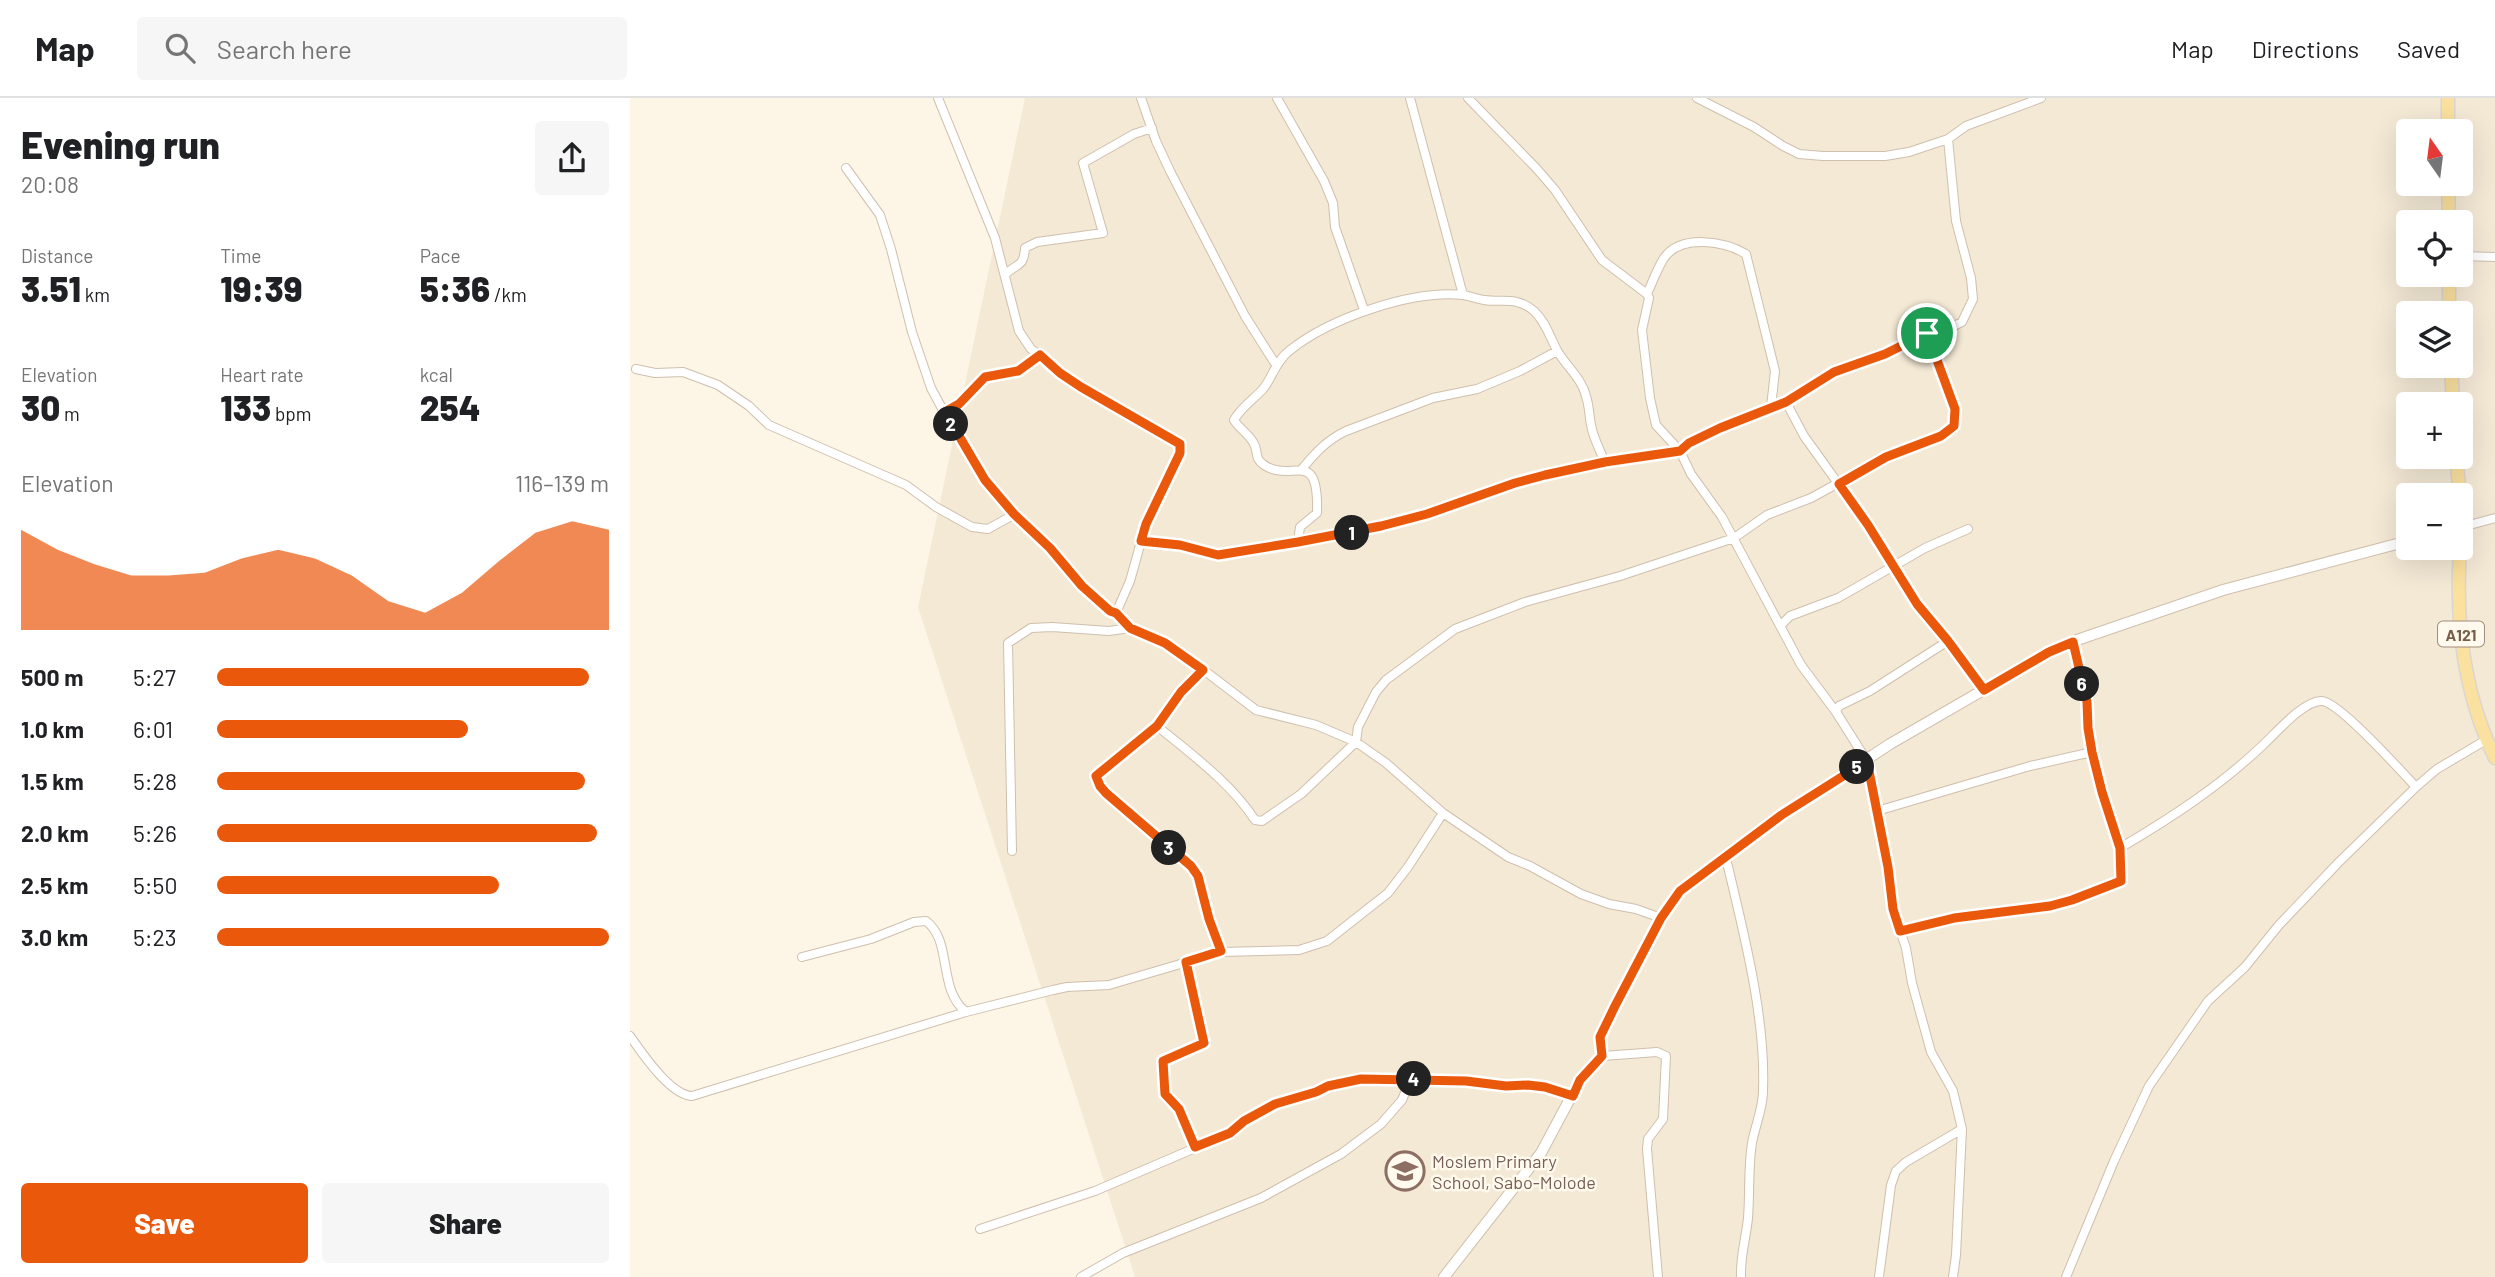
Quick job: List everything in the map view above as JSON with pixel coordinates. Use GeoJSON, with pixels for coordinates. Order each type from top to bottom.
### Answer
{"type":"FeatureCollection","features":[{"type":"Feature","properties":{"kind":"main road"},"geometry":{"type":"LineString","coordinates":[[2448,98],[2448,119]]}},
{"type":"Feature","properties":{"kind":"main road","name":"A121"},"geometry":{"type":"LineString","coordinates":[[2459,560],[2462,647],[2474,705],[2495,758]]}},
{"type":"Feature","properties":{"kind":"street"},"geometry":{"type":"LineString","coordinates":[[938,98],[995,237],[1019,331],[1031,349],[1070,380],[1180,444],[1180,453],[1146,524],[1130,581],[1116,613]]}},
{"type":"Feature","properties":{"kind":"street"},"geometry":{"type":"LineString","coordinates":[[1141,98],[1170,171],[1245,316],[1276,365]]}},
{"type":"Feature","properties":{"kind":"street"},"geometry":{"type":"LineString","coordinates":[[1277,98],[1324,181],[1333,203],[1335,227],[1364,310]]}},
{"type":"Feature","properties":{"kind":"street"},"geometry":{"type":"LineString","coordinates":[[1410,98],[1463,295]]}},
{"type":"Feature","properties":{"kind":"street"},"geometry":{"type":"LineString","coordinates":[[1468,98],[1555,190],[1602,260],[1647,294],[1649,298],[1642,330],[1656,425],[1680,451],[1690,474],[1716,508],[1813,684],[1836,712],[1867,761],[1888,867],[1893,909],[1931,1052],[1952,1091],[1962,1129],[1953,1277]]}},
{"type":"Feature","properties":{"kind":"street"},"geometry":{"type":"LineString","coordinates":[[1697,98],[1754,127],[1783,146],[1799,154],[1811,156],[1885,156],[1948,139],[1966,126],[2041,98]]}},
{"type":"Feature","properties":{"kind":"street"},"geometry":{"type":"LineString","coordinates":[[1005,275],[1023,262],[1025,248],[1037,242],[1103,233],[1083,163],[1134,134],[1152,128]]}},
{"type":"Feature","properties":{"kind":"street"},"geometry":{"type":"LineString","coordinates":[[1141,541],[1180,545],[1218,555],[1298,542],[1427,514],[1515,483],[1605,462],[1680,451],[1689,443],[1786,402],[1834,372],[1885,354],[1927,333],[1948,329],[1962,322],[1973,299],[1971,278],[1956,221],[1948,139]]}},
{"type":"Feature","properties":{"kind":"street"},"geometry":{"type":"LineString","coordinates":[[846,168],[880,215],[912,332],[931,388],[985,480],[1082,586],[1130,628],[1165,643],[1256,710],[1316,725],[1356,742],[1386,763],[1443,813],[1508,857],[1581,894],[1661,918]]}},
{"type":"Feature","properties":{"kind":"street"},"geometry":{"type":"LineString","coordinates":[[1647,294],[1664,259],[1673,249],[1683,245],[1709,243],[1728,246],[1746,254],[1775,371],[1771,407]]}},
{"type":"Feature","properties":{"kind":"street"},"geometry":{"type":"LineString","coordinates":[[2473,256],[2495,257]]}},
{"type":"Feature","properties":{"kind":"street"},"geometry":{"type":"LineString","coordinates":[[1298,542],[1300,527],[1317,513],[1318,500],[1313,480],[1309,473],[1302,470],[1274,471],[1260,463],[1256,458],[1255,446],[1234,420],[1265,386],[1276,365],[1288,351],[1320,331],[1364,310],[1430,296],[1463,295],[1487,301],[1509,299],[1521,302],[1535,312],[1546,327],[1557,351],[1579,381],[1586,396],[1593,433],[1605,462]]}},
{"type":"Feature","properties":{"kind":"street"},"geometry":{"type":"LineString","coordinates":[[1157,726],[1222,780],[1259,822],[1301,794],[1356,742],[1358,727],[1376,692],[1386,680],[1455,629],[1525,602],[1620,576],[1734,538],[1766,515],[1811,498],[1886,457],[1941,436],[1954,426],[1955,409],[1927,333]]}},
{"type":"Feature","properties":{"kind":"street"},"geometry":{"type":"LineString","coordinates":[[1302,470],[1316,452],[1346,431],[1433,398],[1477,389],[1510,376],[1557,351]]}},
{"type":"Feature","properties":{"kind":"street"},"geometry":{"type":"LineString","coordinates":[[945,412],[959,404],[985,377],[1018,371],[1040,355]]}},
{"type":"Feature","properties":{"kind":"street"},"geometry":{"type":"LineString","coordinates":[[636,369],[655,373],[684,372],[718,384],[749,406],[769,425],[906,485],[936,507],[972,527],[988,529],[1014,514]]}},
{"type":"Feature","properties":{"kind":"street"},"geometry":{"type":"LineString","coordinates":[[1786,402],[1804,436],[1839,484],[1917,604],[1984,690]]}},
{"type":"Feature","properties":{"kind":"street"},"geometry":{"type":"LineString","coordinates":[[2473,524],[2495,518]]}},
{"type":"Feature","properties":{"kind":"street"},"geometry":{"type":"LineString","coordinates":[[1781,625],[1790,616],[1838,598],[1926,548],[1968,529]]}},
{"type":"Feature","properties":{"kind":"street"},"geometry":{"type":"LineString","coordinates":[[1602,1056],[1600,1037],[1661,918],[1680,891],[1783,814],[1890,744],[2049,652],[2073,642],[2223,590],[2396,544]]}},
{"type":"Feature","properties":{"kind":"street"},"geometry":{"type":"LineString","coordinates":[[1012,850],[1008,643],[1031,628],[1109,631],[1130,628]]}},
{"type":"Feature","properties":{"kind":"street"},"geometry":{"type":"LineString","coordinates":[[1836,712],[1839,706],[1870,691],[1948,641]]}},
{"type":"Feature","properties":{"kind":"street"},"geometry":{"type":"LineString","coordinates":[[1900,931],[1954,918],[2050,906],[2121,881],[2120,848],[2092,752],[2087,702],[2073,642]]}},
{"type":"Feature","properties":{"kind":"street"},"geometry":{"type":"LineString","coordinates":[[1203,670],[1181,692],[1157,726],[1096,776],[1106,793],[1191,866],[1198,876],[1221,951]]}},
{"type":"Feature","properties":{"kind":"street"},"geometry":{"type":"LineString","coordinates":[[2120,848],[2201,798],[2247,761],[2302,708],[2321,700],[2328,702],[2351,720],[2416,787]]}},
{"type":"Feature","properties":{"kind":"street"},"geometry":{"type":"LineString","coordinates":[[2066,1277],[2114,1161],[2149,1086],[2208,1001],[2245,967],[2279,925],[2339,862],[2416,787],[2437,769],[2486,740]]}},
{"type":"Feature","properties":{"kind":"street"},"geometry":{"type":"LineString","coordinates":[[1877,811],[2030,766],[2092,752]]}},
{"type":"Feature","properties":{"kind":"street"},"geometry":{"type":"LineString","coordinates":[[630,1036],[666,1081],[685,1096],[692,1096],[966,1012],[1067,987],[1109,985],[1221,951],[1299,950],[1326,941],[1388,893],[1443,813]]}},
{"type":"Feature","properties":{"kind":"street"},"geometry":{"type":"LineString","coordinates":[[1726,858],[1744,938],[1760,1033],[1763,1069],[1763,1094],[1749,1162],[1748,1219],[1741,1277]]}},
{"type":"Feature","properties":{"kind":"street"},"geometry":{"type":"LineString","coordinates":[[802,957],[871,939],[914,922],[926,921],[934,929],[938,940],[954,1000],[966,1012]]}},
{"type":"Feature","properties":{"kind":"street"},"geometry":{"type":"LineString","coordinates":[[1186,962],[1204,1043],[1163,1061],[1165,1094],[1179,1109],[1195,1147]]}},
{"type":"Feature","properties":{"kind":"street"},"geometry":{"type":"LineString","coordinates":[[1444,1277],[1541,1153],[1580,1080],[1602,1056],[1657,1052],[1666,1056],[1663,1119],[1648,1139],[1647,1149],[1658,1277]]}},
{"type":"Feature","properties":{"kind":"street"},"geometry":{"type":"LineString","coordinates":[[980,1228],[1095,1191],[1230,1133],[1244,1121],[1275,1104],[1328,1086],[1361,1079],[1466,1081],[1506,1086],[1536,1086],[1573,1096]]}},
{"type":"Feature","properties":{"kind":"street"},"geometry":{"type":"LineString","coordinates":[[1082,1277],[1124,1253],[1261,1198],[1341,1154],[1381,1124],[1402,1100],[1411,1079]]}},
{"type":"Feature","properties":{"kind":"street"},"geometry":{"type":"LineString","coordinates":[[1879,1277],[1891,1185],[1896,1171],[1931,1146],[1962,1129]]}},
{"type":"Feature","properties":{"kind":"shaded area"},"geometry":{"type":"Polygon","coordinates":[[[1025,98],[2495,98],[2495,1277],[1135,1277],[918,607],[1025,98]]]}},
{"type":"Feature","properties":{"kind":"place","name":"Moslem Primary School, Sabo-Molode"},"geometry":{"type":"Point","coordinates":[1405,1171]}},
{"type":"Feature","properties":{"kind":"route"},"geometry":{"type":"LineString","coordinates":[[1927,333],[1955,409],[1954,426],[1941,436],[1886,457],[1839,484],[1917,604],[1984,690],[2049,652],[2073,642],[2089,711],[2088,728],[2092,752],[2120,848],[2121,881],[2050,906],[1954,918],[1900,931],[1893,909],[1888,867],[1867,761],[1783,814],[1680,891],[1661,918],[1600,1037],[1602,1056],[1580,1080],[1573,1096],[1528,1085],[1361,1079],[1328,1086],[1275,1104],[1244,1121],[1230,1133],[1195,1147],[1179,1109],[1165,1094],[1163,1061],[1204,1043],[1186,962],[1221,951],[1198,876],[1191,866],[1106,793],[1096,776],[1157,726],[1181,692],[1203,670],[1165,643],[1130,628],[1082,586],[985,480],[945,412],[959,404],[985,377],[1018,371],[1040,355],[1081,387],[1180,444],[1180,453],[1146,524],[1141,541],[1180,545],[1218,555],[1381,526],[1427,514],[1545,475],[1605,462],[1680,451],[1689,443],[1720,428],[1786,402],[1834,372],[1885,354],[1927,333]]}}]}
